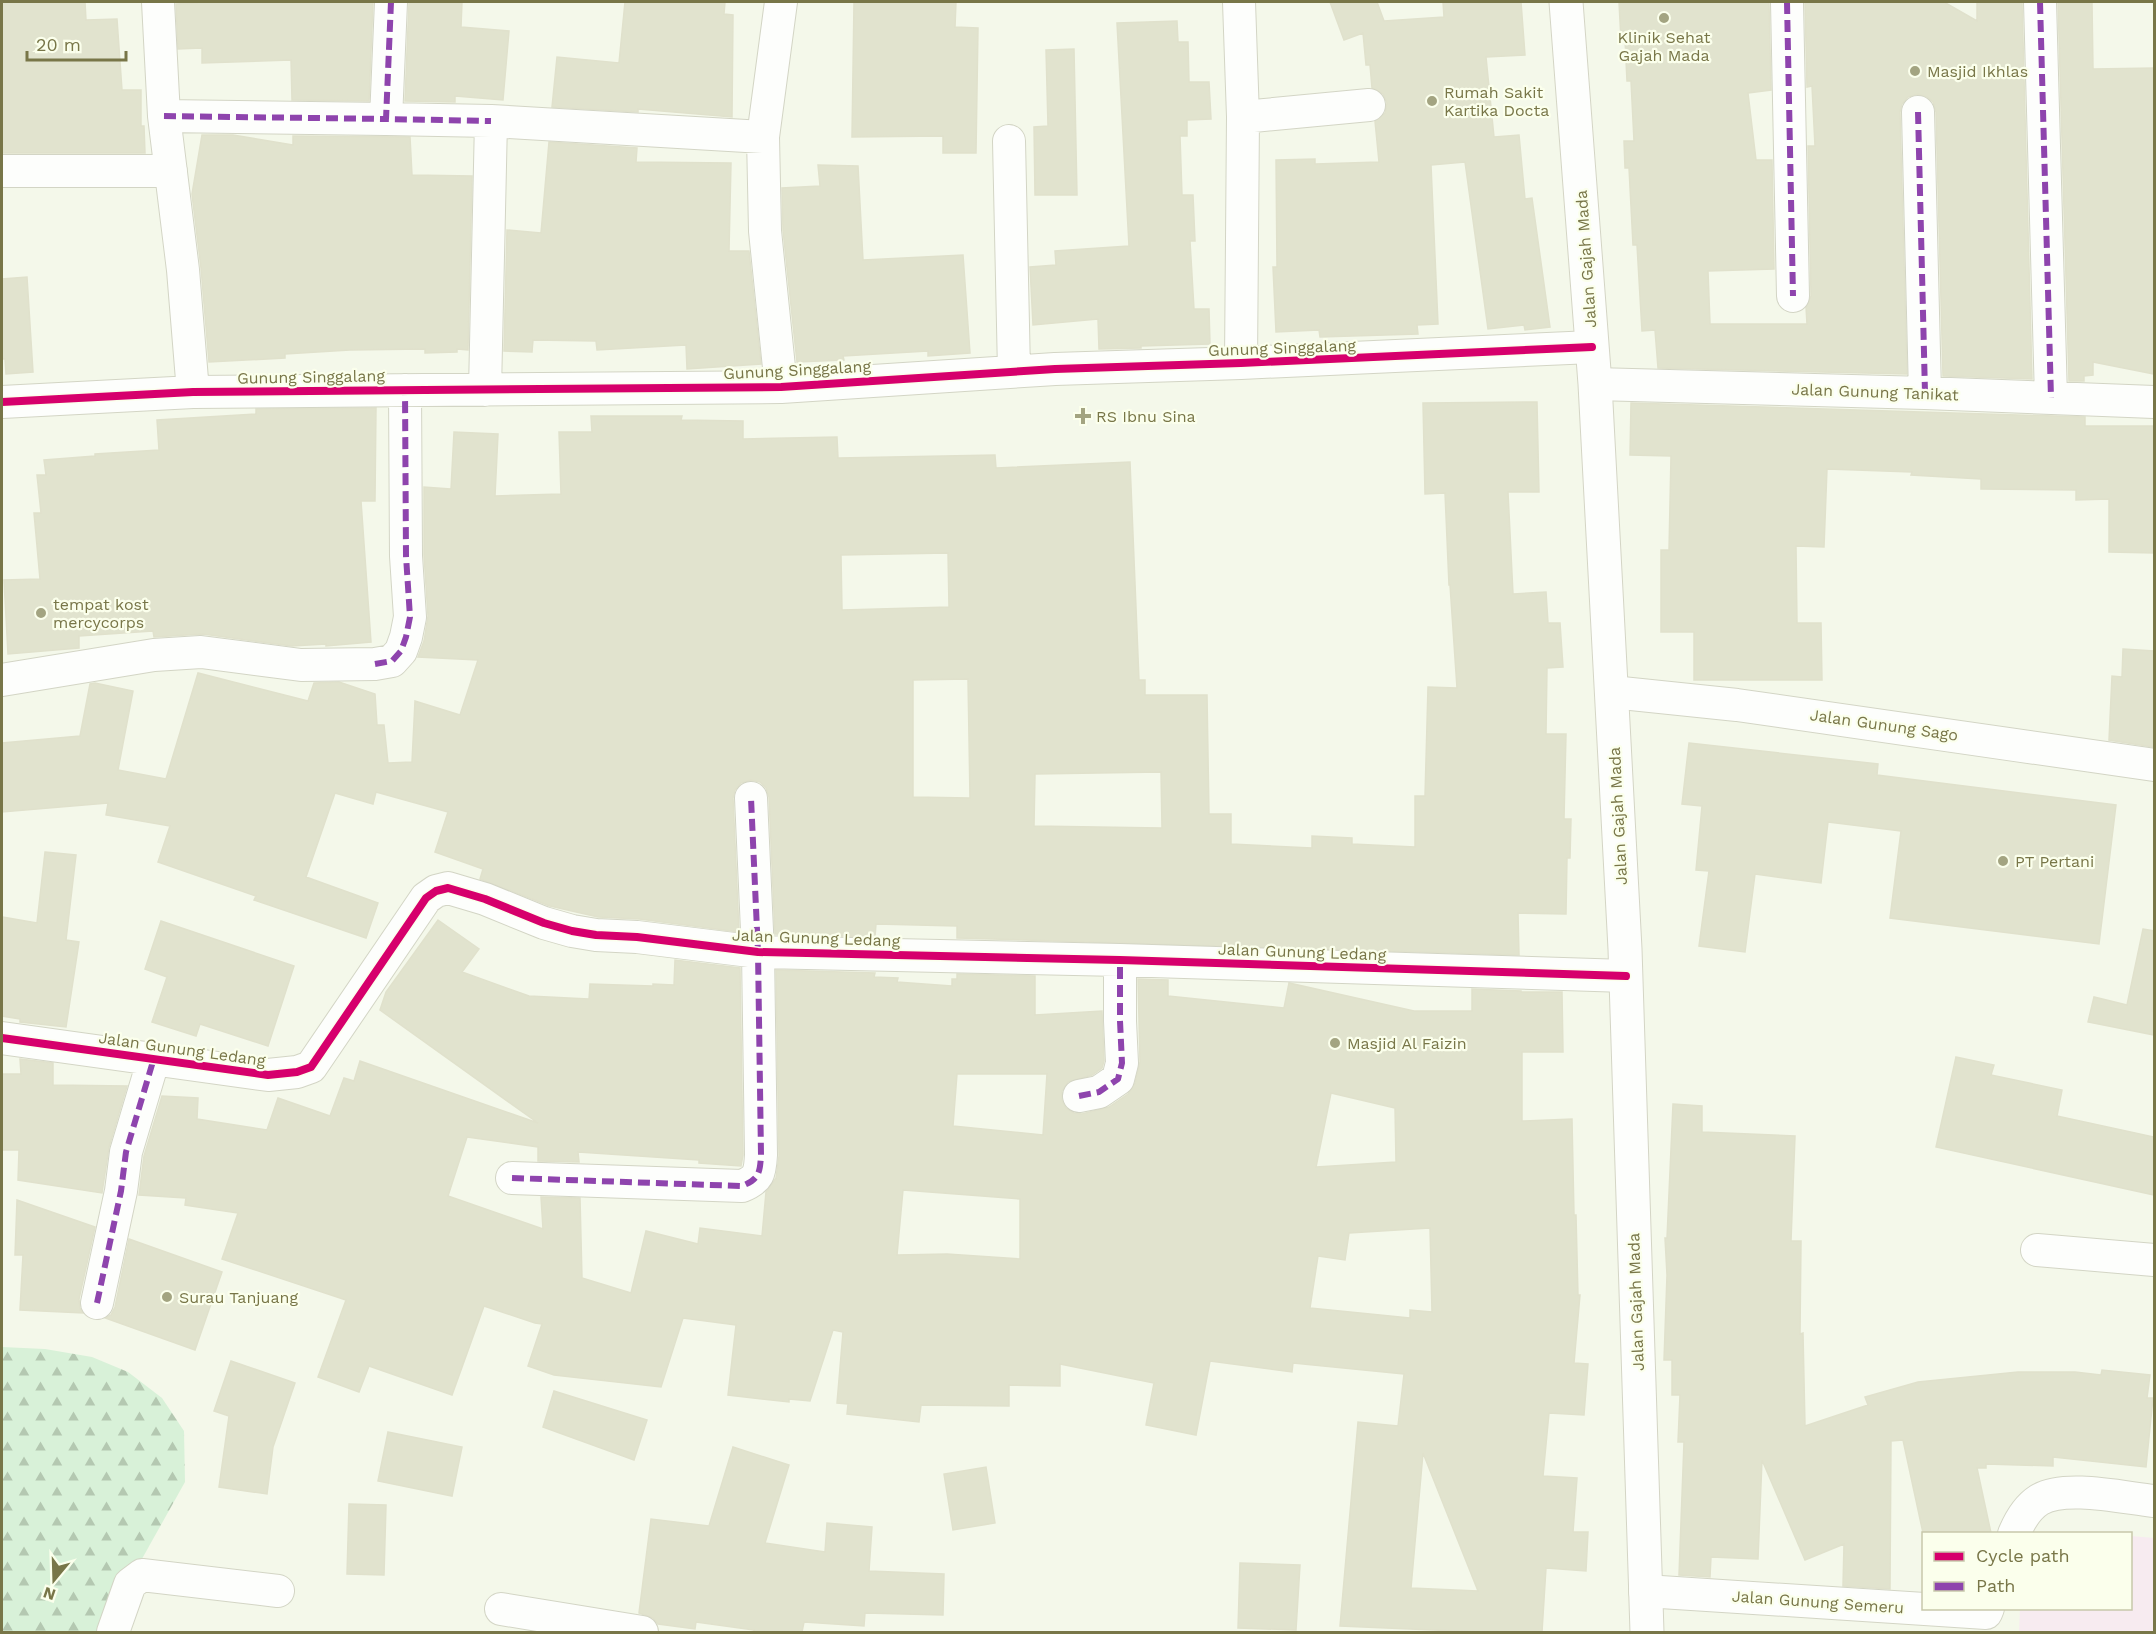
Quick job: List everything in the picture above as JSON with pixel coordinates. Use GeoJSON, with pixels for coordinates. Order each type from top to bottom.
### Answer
{"type":"FeatureCollection","features":[{"type":"Feature","properties":{"kind":"main road","name":"Jalan Gajah Mada"},"geometry":{"type":"LineString","coordinates":[[1566,2],[1595,384],[1612,692],[1626,976],[1647,1632]]}},
{"type":"Feature","properties":{"kind":"street"},"geometry":{"type":"LineString","coordinates":[[158,2],[164,116],[183,270],[193,392]]}},
{"type":"Feature","properties":{"kind":"street"},"geometry":{"type":"LineString","coordinates":[[386,119],[391,2]]}},
{"type":"Feature","properties":{"kind":"street"},"geometry":{"type":"LineString","coordinates":[[781,2],[763,137],[765,231],[781,387]]}},
{"type":"Feature","properties":{"kind":"street"},"geometry":{"type":"LineString","coordinates":[[1239,2],[1243,117],[1241,363]]}},
{"type":"Feature","properties":{"kind":"street"},"geometry":{"type":"LineString","coordinates":[[1786,2],[1793,296]]}},
{"type":"Feature","properties":{"kind":"street"},"geometry":{"type":"LineString","coordinates":[[2040,2],[2051,398]]}},
{"type":"Feature","properties":{"kind":"street"},"geometry":{"type":"LineString","coordinates":[[1243,117],[1369,105]]}},
{"type":"Feature","properties":{"kind":"street"},"geometry":{"type":"LineString","coordinates":[[1918,112],[1925,393]]}},
{"type":"Feature","properties":{"kind":"street"},"geometry":{"type":"LineString","coordinates":[[164,116],[492,121],[763,137]]}},
{"type":"Feature","properties":{"kind":"street"},"geometry":{"type":"LineString","coordinates":[[485,390],[492,121]]}},
{"type":"Feature","properties":{"kind":"street"},"geometry":{"type":"LineString","coordinates":[[1010,141],[1014,371]]}},
{"type":"Feature","properties":{"kind":"street"},"geometry":{"type":"LineString","coordinates":[[2,171],[171,171]]}},
{"type":"Feature","properties":{"kind":"street","name":"Gunung Singgalang"},"geometry":{"type":"LineString","coordinates":[[2,402],[193,392],[781,387],[1014,371],[1592,347]]}},
{"type":"Feature","properties":{"kind":"street","name":"Jalan Gunung Tanikat"},"geometry":{"type":"LineString","coordinates":[[1595,384],[2154,402]]}},
{"type":"Feature","properties":{"kind":"street"},"geometry":{"type":"LineString","coordinates":[[2,680],[154,655],[201,652],[301,665],[375,664],[392,661],[406,638],[410,617],[406,556],[405,390]]}},
{"type":"Feature","properties":{"kind":"street","name":"Jalan Gunung Sago"},"geometry":{"type":"LineString","coordinates":[[1612,692],[1737,705],[2154,765]]}},
{"type":"Feature","properties":{"kind":"street"},"geometry":{"type":"LineString","coordinates":[[512,1178],[742,1186],[753,1182],[759,1173],[761,1155],[758,952],[751,798]]}},
{"type":"Feature","properties":{"kind":"street","name":"Jalan Gunung Ledang"},"geometry":{"type":"LineString","coordinates":[[2,1038],[268,1075],[297,1072],[311,1067],[426,898],[436,891],[448,888],[469,893],[544,923],[572,931],[758,952],[1120,960],[1626,976]]}},
{"type":"Feature","properties":{"kind":"street"},"geometry":{"type":"LineString","coordinates":[[1079,1096],[1099,1092],[1118,1079],[1122,1063],[1120,960]]}},
{"type":"Feature","properties":{"kind":"street"},"geometry":{"type":"LineString","coordinates":[[97,1303],[121,1191],[126,1152],[154,1058]]}},
{"type":"Feature","properties":{"kind":"street"},"geometry":{"type":"LineString","coordinates":[[2037,1250],[2154,1260]]}},
{"type":"Feature","properties":{"kind":"street"},"geometry":{"type":"LineString","coordinates":[[2015,1532],[2038,1501],[2053,1495],[2071,1492],[2154,1501]]}},
{"type":"Feature","properties":{"kind":"street"},"geometry":{"type":"LineString","coordinates":[[113,1632],[130,1584],[142,1575],[278,1591]]}},
{"type":"Feature","properties":{"kind":"street","name":"Jalan Gunung Semeru"},"geometry":{"type":"LineString","coordinates":[[1645,1591],[1987,1618]]}},
{"type":"Feature","properties":{"kind":"street"},"geometry":{"type":"LineString","coordinates":[[501,1609],[642,1632]]}},
{"type":"Feature","properties":{"kind":"shaded area"},"geometry":{"type":"Polygon","coordinates":[[[2132,1536],[2154,1538],[2154,1632],[2019,1632],[2020,1610],[2132,1610],[2132,1536]]]}},
{"type":"Feature","properties":{"kind":"green space"},"geometry":{"type":"Polygon","coordinates":[[[2,1347],[45,1349],[92,1357],[128,1372],[162,1398],[184,1431],[185,1482],[101,1632],[2,1632],[2,1347]]]}},
{"type":"Feature","properties":{"kind":"building"},"geometry":{"type":"Polygon","coordinates":[[[2,2],[85,2],[86,20],[117,19],[122,90],[141,90],[141,126],[144,126],[145,153],[2,153],[2,2]]]}},
{"type":"Feature","properties":{"kind":"building"},"geometry":{"type":"Polygon","coordinates":[[[373,2],[369,101],[292,100],[291,60],[202,63],[202,48],[178,49],[176,4],[373,2]]]}},
{"type":"Feature","properties":{"kind":"building"},"geometry":{"type":"Polygon","coordinates":[[[409,2],[462,2],[461,27],[509,31],[503,100],[455,96],[455,102],[405,101],[409,2]]]}},
{"type":"Feature","properties":{"kind":"building"},"geometry":{"type":"Polygon","coordinates":[[[625,2],[725,2],[724,14],[733,15],[732,117],[638,109],[638,112],[552,107],[557,57],[619,63],[625,2]]]}},
{"type":"Feature","properties":{"kind":"building"},"geometry":{"type":"Polygon","coordinates":[[[854,2],[956,2],[955,27],[978,28],[976,153],[943,153],[943,136],[852,137],[854,2]]]}},
{"type":"Feature","properties":{"kind":"building"},"geometry":{"type":"Polygon","coordinates":[[[1330,2],[1377,2],[1384,21],[1444,17],[1443,2],[1521,2],[1525,55],[1486,57],[1494,137],[1519,135],[1525,199],[1532,198],[1550,327],[1525,330],[1524,325],[1488,329],[1465,162],[1431,165],[1438,324],[1417,325],[1418,334],[1320,337],[1319,330],[1276,332],[1273,267],[1277,267],[1276,160],[1315,159],[1315,164],[1379,162],[1375,121],[1385,113],[1387,103],[1383,94],[1372,88],[1370,65],[1366,65],[1363,33],[1344,40],[1330,2]]]}},
{"type":"Feature","properties":{"kind":"building"},"geometry":{"type":"Polygon","coordinates":[[[1619,2],[1769,2],[1771,90],[1748,93],[1756,160],[1772,160],[1774,269],[1708,271],[1710,324],[1807,324],[1806,307],[1811,296],[1808,146],[1815,146],[1812,86],[1807,87],[1805,2],[1944,2],[1977,21],[1977,2],[2022,2],[2032,379],[1943,376],[1936,112],[1933,102],[1918,94],[1908,97],[1902,104],[1900,112],[1907,374],[1658,368],[1655,330],[1642,331],[1637,245],[1633,245],[1629,168],[1625,168],[1624,141],[1634,141],[1631,81],[1627,81],[1625,40],[1621,40],[1619,2]]]}},
{"type":"Feature","properties":{"kind":"building"},"geometry":{"type":"Polygon","coordinates":[[[2058,2],[2092,2],[2093,69],[2154,68],[2154,374],[2093,362],[2093,375],[2084,376],[2084,381],[2069,381],[2058,2]]]}},
{"type":"Feature","properties":{"kind":"building"},"geometry":{"type":"Polygon","coordinates":[[[1177,21],[1178,42],[1188,42],[1189,82],[1209,82],[1211,119],[1187,120],[1187,136],[1180,136],[1182,195],[1193,195],[1195,241],[1190,241],[1194,309],[1209,309],[1210,344],[1099,349],[1098,319],[1033,325],[1030,267],[1056,265],[1055,251],[1129,246],[1117,23],[1177,21]]]}},
{"type":"Feature","properties":{"kind":"building"},"geometry":{"type":"Polygon","coordinates":[[[1074,49],[1077,195],[1035,195],[1034,127],[1048,126],[1046,50],[1074,49]]]}},
{"type":"Feature","properties":{"kind":"building"},"geometry":{"type":"Polygon","coordinates":[[[202,135],[233,135],[293,145],[293,136],[410,137],[412,175],[472,176],[468,350],[425,353],[425,349],[350,350],[285,354],[285,358],[209,362],[192,194],[202,135]]]}},
{"type":"Feature","properties":{"kind":"building"},"geometry":{"type":"Polygon","coordinates":[[[549,142],[637,148],[636,162],[731,163],[729,251],[749,251],[761,364],[687,369],[686,345],[597,350],[596,341],[533,340],[532,352],[504,351],[507,230],[541,233],[549,142]]]}},
{"type":"Feature","properties":{"kind":"building"},"geometry":{"type":"Polygon","coordinates":[[[818,165],[858,166],[863,260],[963,255],[970,353],[928,356],[928,351],[843,356],[844,360],[797,362],[783,230],[782,188],[820,186],[818,165]]]}},
{"type":"Feature","properties":{"kind":"building"},"geometry":{"type":"Polygon","coordinates":[[[27,277],[33,372],[6,374],[5,359],[2,359],[2,279],[27,277]]]}},
{"type":"Feature","properties":{"kind":"building"},"geometry":{"type":"Polygon","coordinates":[[[1537,402],[1539,492],[1508,492],[1513,594],[1546,592],[1548,623],[1560,623],[1563,667],[1547,668],[1546,734],[1566,734],[1564,819],[1571,819],[1570,858],[1567,858],[1566,914],[1518,913],[1519,955],[957,938],[957,926],[876,924],[875,937],[775,934],[769,797],[766,788],[760,782],[751,780],[741,783],[735,790],[733,798],[739,932],[639,919],[598,917],[550,906],[480,879],[483,869],[435,852],[448,812],[376,792],[373,804],[335,793],[306,877],[378,903],[366,938],[254,900],[256,896],[158,862],[170,826],[106,815],[108,803],[2,812],[2,743],[80,736],[90,684],[95,683],[133,691],[118,770],[166,779],[198,673],[308,701],[314,683],[339,682],[375,694],[377,725],[384,725],[388,763],[412,762],[415,701],[460,715],[478,660],[418,657],[424,641],[428,616],[424,555],[424,487],[451,489],[454,432],[498,434],[495,496],[561,494],[559,432],[592,432],[591,416],[682,416],[681,420],[743,421],[743,439],[837,437],[838,458],[995,455],[996,468],[1130,462],[1139,680],[1145,680],[1145,695],[1207,695],[1209,814],[1231,814],[1231,844],[1312,848],[1312,836],[1352,838],[1352,844],[1415,847],[1415,796],[1425,796],[1428,687],[1457,688],[1445,493],[1425,494],[1423,403],[1537,402]],[[948,553],[841,555],[842,610],[949,607],[948,553]],[[968,679],[913,680],[913,797],[970,798],[968,679]],[[1161,772],[1035,774],[1034,826],[1162,828],[1161,772]]]}},
{"type":"Feature","properties":{"kind":"building"},"geometry":{"type":"Polygon","coordinates":[[[1631,403],[2085,417],[2085,426],[2154,426],[2154,553],[2109,552],[2109,499],[2076,500],[2076,490],[1981,489],[1981,479],[1911,475],[1912,472],[1827,469],[1824,547],[1796,546],[1797,623],[1821,623],[1822,680],[1694,680],[1694,632],[1661,632],[1661,550],[1669,550],[1671,456],[1630,455],[1631,403]]]}},
{"type":"Feature","properties":{"kind":"building"},"geometry":{"type":"Polygon","coordinates":[[[376,408],[375,501],[361,501],[371,642],[292,646],[203,634],[154,637],[153,631],[79,636],[79,648],[8,654],[4,580],[40,579],[34,513],[41,513],[37,475],[46,475],[44,460],[159,450],[157,420],[256,414],[256,409],[376,408]]]}},
{"type":"Feature","properties":{"kind":"building"},"geometry":{"type":"Polygon","coordinates":[[[2123,649],[2154,651],[2154,747],[2109,740],[2112,676],[2122,677],[2123,649]]]}},
{"type":"Feature","properties":{"kind":"building"},"geometry":{"type":"Polygon","coordinates":[[[1689,743],[1878,764],[1877,775],[2116,805],[2099,944],[1890,918],[1901,831],[1828,822],[1821,883],[1755,874],[1745,952],[1699,946],[1709,871],[1696,870],[1702,806],[1682,804],[1689,743]]]}},
{"type":"Feature","properties":{"kind":"building"},"geometry":{"type":"Polygon","coordinates":[[[45,852],[76,855],[66,940],[79,942],[66,1027],[20,1022],[20,1019],[2,1016],[2,917],[37,923],[45,852]]]}},
{"type":"Feature","properties":{"kind":"building"},"geometry":{"type":"Polygon","coordinates":[[[438,920],[479,949],[462,972],[529,996],[589,999],[590,984],[674,985],[675,960],[740,968],[743,1155],[741,1166],[699,1163],[699,1160],[578,1152],[579,1162],[538,1161],[538,1147],[467,1137],[448,1196],[543,1229],[541,1197],[580,1198],[582,1278],[631,1293],[646,1231],[698,1244],[700,1228],[762,1236],[766,1192],[776,1178],[779,1156],[776,970],[875,973],[874,977],[898,978],[897,982],[952,986],[952,979],[957,979],[957,974],[1035,976],[1035,1015],[1102,1011],[1104,1061],[1102,1068],[1092,1075],[1068,1082],[1062,1091],[1062,1100],[1066,1108],[1074,1113],[1082,1114],[1109,1107],[1128,1094],[1135,1083],[1140,1062],[1138,979],[1168,980],[1168,996],[1284,1008],[1289,983],[1414,1011],[1472,1011],[1472,989],[1562,992],[1563,1052],[1522,1052],[1522,1121],[1572,1119],[1574,1215],[1576,1215],[1578,1295],[1580,1295],[1574,1363],[1588,1364],[1584,1415],[1549,1413],[1543,1476],[1577,1478],[1573,1532],[1588,1532],[1586,1571],[1546,1568],[1542,1632],[1480,1632],[1340,1626],[1358,1422],[1398,1426],[1404,1374],[1293,1363],[1292,1372],[1210,1361],[1196,1435],[1146,1425],[1154,1383],[1060,1364],[1060,1386],[1009,1385],[1009,1406],[921,1405],[919,1422],[847,1414],[848,1404],[837,1403],[843,1332],[833,1330],[810,1401],[789,1399],[789,1402],[728,1395],[736,1325],[683,1318],[661,1387],[554,1375],[528,1366],[542,1324],[484,1306],[452,1395],[369,1366],[359,1392],[318,1377],[346,1300],[222,1259],[238,1213],[185,1205],[186,1198],[139,1195],[144,1156],[162,1096],[198,1098],[197,1119],[267,1130],[278,1098],[330,1116],[344,1078],[354,1081],[360,1061],[538,1123],[380,1010],[386,992],[438,920]],[[957,1074],[953,1126],[1043,1135],[1047,1074],[957,1074]],[[1331,1093],[1316,1167],[1396,1162],[1395,1108],[1331,1093]],[[903,1190],[897,1255],[947,1254],[1020,1259],[1020,1199],[903,1190]],[[1430,1228],[1349,1233],[1345,1260],[1318,1256],[1310,1308],[1410,1318],[1410,1310],[1432,1312],[1430,1228]],[[1423,1453],[1411,1588],[1478,1591],[1423,1453]]]}},
{"type":"Feature","properties":{"kind":"building"},"geometry":{"type":"Polygon","coordinates":[[[161,921],[294,966],[268,1046],[200,1024],[196,1036],[152,1022],[167,977],[145,969],[161,921]]]}},
{"type":"Feature","properties":{"kind":"building"},"geometry":{"type":"Polygon","coordinates":[[[2143,929],[2154,931],[2152,1011],[2154,1011],[2154,1035],[2088,1022],[2094,997],[2127,1005],[2143,929]]]}},
{"type":"Feature","properties":{"kind":"building"},"geometry":{"type":"Polygon","coordinates":[[[1956,1057],[1994,1065],[1991,1075],[2062,1090],[2057,1116],[2154,1137],[2154,1195],[1936,1147],[1956,1057]]]}},
{"type":"Feature","properties":{"kind":"building"},"geometry":{"type":"Polygon","coordinates":[[[20,1059],[53,1063],[53,1085],[127,1086],[109,1147],[102,1193],[18,1180],[19,1150],[2,1150],[2,1074],[21,1074],[20,1059]]]}},
{"type":"Feature","properties":{"kind":"building"},"geometry":{"type":"Polygon","coordinates":[[[1673,1104],[1702,1106],[1702,1132],[1795,1136],[1791,1241],[1801,1241],[1800,1334],[1803,1333],[1805,1426],[1868,1405],[1865,1397],[1918,1382],[2018,1372],[2075,1372],[2101,1375],[2102,1370],[2150,1375],[2147,1398],[2153,1398],[2146,1467],[2053,1457],[2053,1466],[1986,1464],[1986,1468],[1977,1468],[1991,1532],[1923,1532],[1903,1440],[1891,1441],[1890,1589],[1843,1586],[1844,1544],[1805,1560],[1762,1460],[1758,1559],[1711,1557],[1710,1577],[1679,1575],[1684,1442],[1678,1442],[1680,1395],[1672,1395],[1672,1360],[1664,1360],[1667,1275],[1665,1238],[1667,1238],[1673,1104]]]}},
{"type":"Feature","properties":{"kind":"building"},"geometry":{"type":"Polygon","coordinates":[[[17,1200],[95,1227],[79,1299],[83,1313],[20,1310],[23,1255],[15,1255],[17,1200]]]}},
{"type":"Feature","properties":{"kind":"building","name":"Surau Tanjuang"},"geometry":{"type":"Polygon","coordinates":[[[129,1239],[222,1272],[195,1350],[105,1318],[111,1315],[115,1307],[129,1239]]]}},
{"type":"Feature","properties":{"kind":"building"},"geometry":{"type":"Polygon","coordinates":[[[231,1361],[295,1383],[273,1447],[267,1494],[219,1487],[229,1416],[214,1411],[231,1361]]]}},
{"type":"Feature","properties":{"kind":"building"},"geometry":{"type":"Polygon","coordinates":[[[554,1391],[647,1420],[634,1460],[543,1427],[554,1391]]]}},
{"type":"Feature","properties":{"kind":"building"},"geometry":{"type":"Polygon","coordinates":[[[388,1432],[462,1447],[452,1496],[378,1481],[388,1432]]]}},
{"type":"Feature","properties":{"kind":"building"},"geometry":{"type":"Polygon","coordinates":[[[733,1447],[789,1465],[765,1543],[825,1552],[827,1523],[872,1527],[869,1571],[944,1574],[943,1615],[865,1613],[864,1626],[804,1622],[802,1632],[753,1632],[754,1630],[696,1622],[695,1629],[658,1624],[653,1618],[639,1613],[651,1519],[709,1526],[733,1447]]]}},
{"type":"Feature","properties":{"kind":"building"},"geometry":{"type":"Polygon","coordinates":[[[986,1467],[995,1523],[953,1530],[944,1474],[986,1467]]]}},
{"type":"Feature","properties":{"kind":"building"},"geometry":{"type":"Polygon","coordinates":[[[349,1504],[386,1505],[384,1575],[347,1574],[349,1504]]]}},
{"type":"Feature","properties":{"kind":"building"},"geometry":{"type":"Polygon","coordinates":[[[1240,1563],[1300,1565],[1296,1630],[1238,1628],[1240,1563]]]}},
{"type":"Feature","properties":{"kind":"marked path"},"geometry":{"type":"LineString","coordinates":[[391,2],[386,119],[491,121]]}},
{"type":"Feature","properties":{"kind":"marked path"},"geometry":{"type":"LineString","coordinates":[[1787,2],[1793,296]]}},
{"type":"Feature","properties":{"kind":"marked path"},"geometry":{"type":"LineString","coordinates":[[2040,2],[2051,398]]}},
{"type":"Feature","properties":{"kind":"marked path"},"geometry":{"type":"LineString","coordinates":[[1918,112],[1925,393]]}},
{"type":"Feature","properties":{"kind":"marked path"},"geometry":{"type":"LineString","coordinates":[[164,116],[386,119]]}},
{"type":"Feature","properties":{"kind":"marked path"},"geometry":{"type":"LineString","coordinates":[[375,664],[392,661],[401,651],[410,617],[406,556],[405,390]]}},
{"type":"Feature","properties":{"kind":"marked path"},"geometry":{"type":"LineString","coordinates":[[512,1178],[742,1186],[758,1175],[761,1155],[758,952],[751,798]]}},
{"type":"Feature","properties":{"kind":"marked path"},"geometry":{"type":"LineString","coordinates":[[1079,1096],[1099,1092],[1118,1079],[1122,1063],[1120,960]]}},
{"type":"Feature","properties":{"kind":"marked path"},"geometry":{"type":"LineString","coordinates":[[97,1303],[121,1191],[126,1152],[154,1058]]}},
{"type":"Feature","properties":{"kind":"cycle path"},"geometry":{"type":"LineString","coordinates":[[2,402],[193,392],[781,387],[1055,369],[1592,347]]}},
{"type":"Feature","properties":{"kind":"cycle path"},"geometry":{"type":"LineString","coordinates":[[2,1038],[268,1075],[297,1072],[311,1067],[426,898],[436,891],[448,888],[572,931],[758,952],[1120,960],[1626,976]]}},
{"type":"Feature","properties":{"kind":"place","name":"Klinik Sehat Gajah Mada"},"geometry":{"type":"Point","coordinates":[1664,18]}},
{"type":"Feature","properties":{"kind":"place","name":"Masjid Ikhlas"},"geometry":{"type":"Point","coordinates":[1915,71]}},
{"type":"Feature","properties":{"kind":"place","name":"Rumah Sakit Kartika Docta"},"geometry":{"type":"Point","coordinates":[1432,101]}},
{"type":"Feature","properties":{"kind":"place","name":"RS Ibnu Sina"},"geometry":{"type":"Point","coordinates":[1083,416]}},
{"type":"Feature","properties":{"kind":"place","name":"tempat kost mercycorps"},"geometry":{"type":"Point","coordinates":[41,613]}},
{"type":"Feature","properties":{"kind":"place","name":"PT Pertani"},"geometry":{"type":"Point","coordinates":[2003,861]}},
{"type":"Feature","properties":{"kind":"place","name":"Masjid Al Faizin"},"geometry":{"type":"Point","coordinates":[1335,1043]}},
{"type":"Feature","properties":{"kind":"place","name":"Surau Tanjuang"},"geometry":{"type":"Point","coordinates":[167,1297]}}]}
